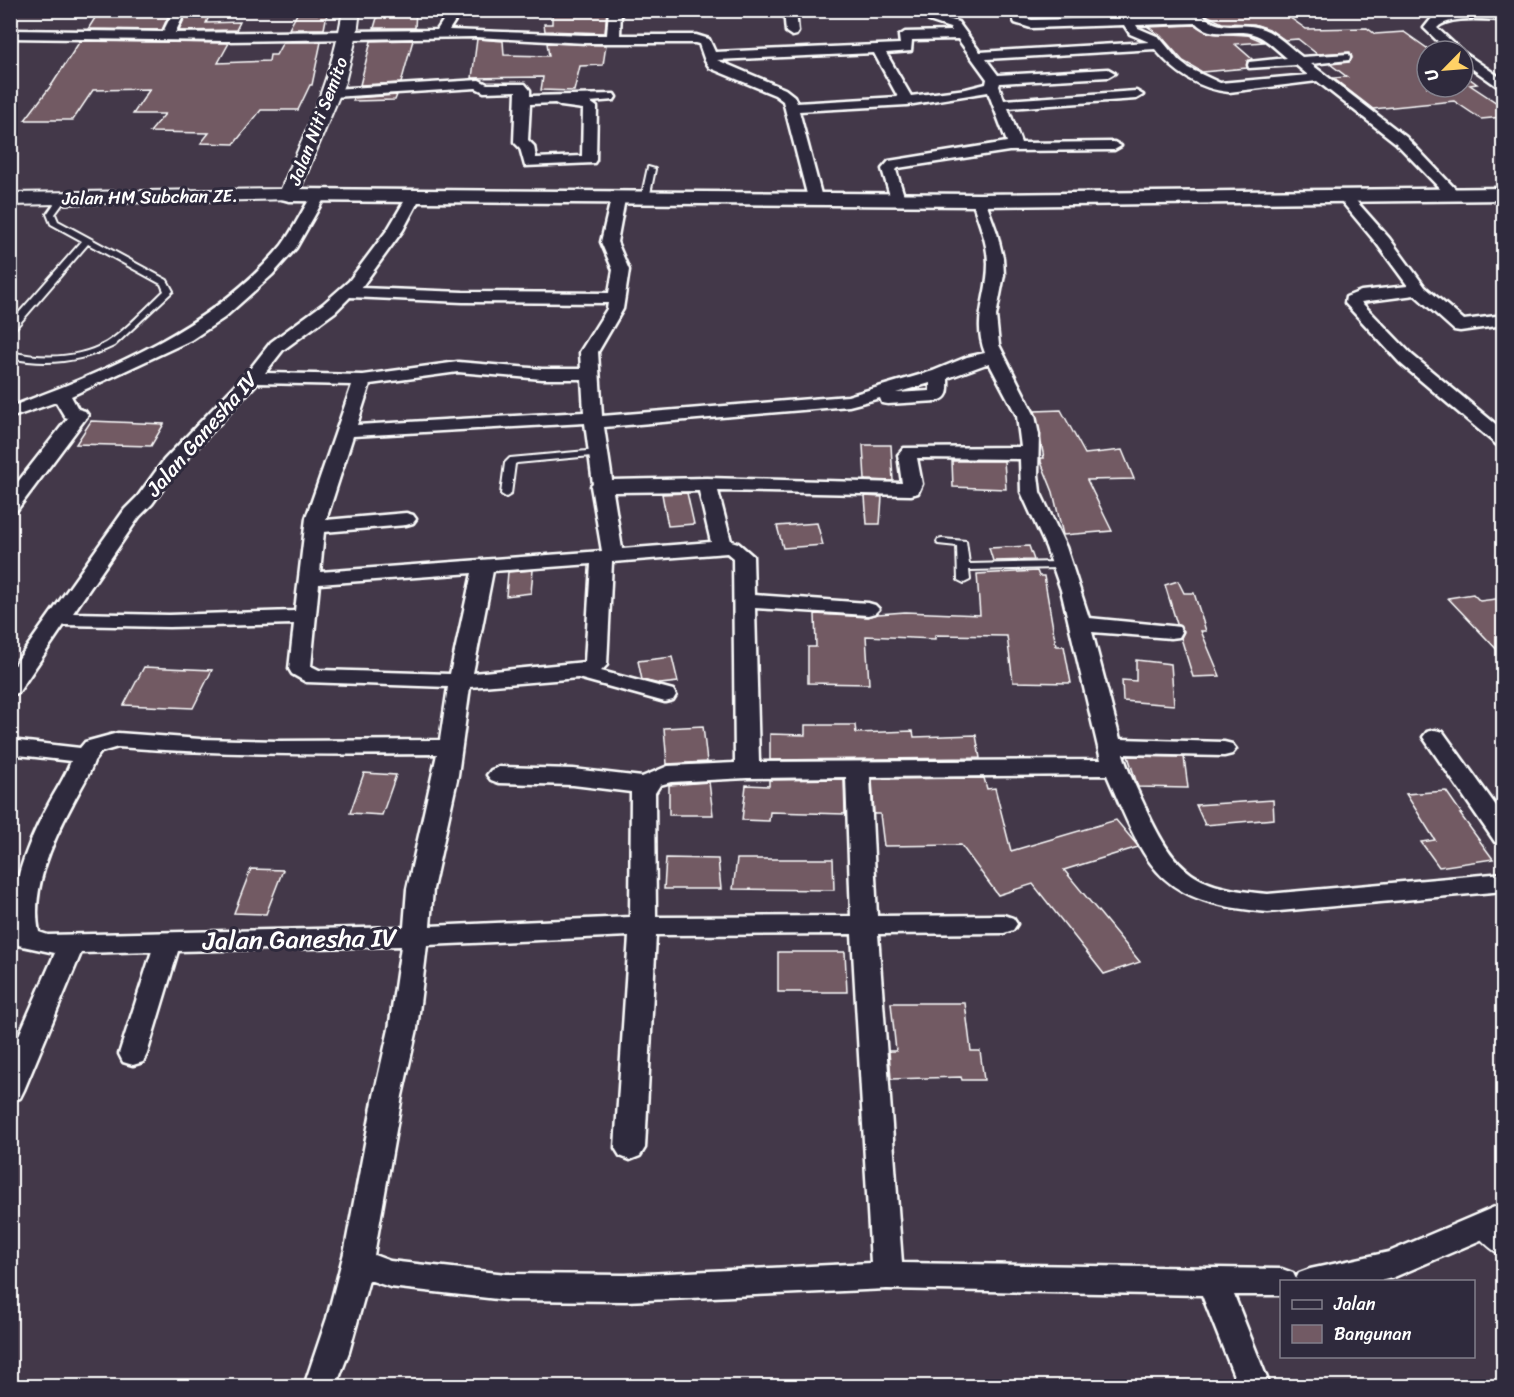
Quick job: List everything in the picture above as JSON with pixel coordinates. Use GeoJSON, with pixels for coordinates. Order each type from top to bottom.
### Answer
{"type":"FeatureCollection","features":[{"type":"Feature","properties":{"kind":"main road","name":"Jalan Niti Semito"},"geometry":{"type":"LineString","coordinates":[[289,195],[333,93],[349,36],[352,10]]}},
{"type":"Feature","properties":{"kind":"main road","name":"Jalan HM Subchan ZE."},"geometry":{"type":"LineString","coordinates":[[10,199],[289,195]]}},
{"type":"Feature","properties":{"kind":"street"},"geometry":{"type":"LineString","coordinates":[[167,36],[180,10]]}},
{"type":"Feature","properties":{"kind":"street"},"geometry":{"type":"LineString","coordinates":[[440,34],[456,10]]}},
{"type":"Feature","properties":{"kind":"street"},"geometry":{"type":"LineString","coordinates":[[613,39],[615,10]]}},
{"type":"Feature","properties":{"kind":"street"},"geometry":{"type":"LineString","coordinates":[[790,10],[792,32]]}},
{"type":"Feature","properties":{"kind":"street"},"geometry":{"type":"LineString","coordinates":[[929,10],[931,16],[951,23],[977,56],[993,82],[1015,141],[1009,147]]}},
{"type":"Feature","properties":{"kind":"street"},"geometry":{"type":"LineString","coordinates":[[1014,10],[1019,20],[1031,24],[1128,22],[1195,15],[1211,27],[1259,31],[1401,140],[1456,196]]}},
{"type":"Feature","properties":{"kind":"street"},"geometry":{"type":"LineString","coordinates":[[1440,39],[1430,28],[1432,24],[1454,13],[1503,16]]}},
{"type":"Feature","properties":{"kind":"street"},"geometry":{"type":"LineString","coordinates":[[1128,22],[1134,31],[1152,38],[1177,67],[1217,87],[1229,88],[1321,77]]}},
{"type":"Feature","properties":{"kind":"street"},"geometry":{"type":"LineString","coordinates":[[10,33],[167,36],[440,34],[696,39],[705,42],[711,61],[720,68],[785,95],[789,99],[815,198]]}},
{"type":"Feature","properties":{"kind":"street"},"geometry":{"type":"LineString","coordinates":[[710,56],[906,48],[905,36],[961,35]]}},
{"type":"Feature","properties":{"kind":"street"},"geometry":{"type":"LineString","coordinates":[[977,56],[1158,45]]}},
{"type":"Feature","properties":{"kind":"street"},"geometry":{"type":"LineString","coordinates":[[878,49],[907,101]]}},
{"type":"Feature","properties":{"kind":"street"},"geometry":{"type":"LineString","coordinates":[[1254,65],[1344,57]]}},
{"type":"Feature","properties":{"kind":"street"},"geometry":{"type":"LineString","coordinates":[[1475,65],[1503,87]]}},
{"type":"Feature","properties":{"kind":"street"},"geometry":{"type":"LineString","coordinates":[[791,107],[853,106],[907,101],[975,92],[993,82],[1108,73]]}},
{"type":"Feature","properties":{"kind":"street"},"geometry":{"type":"LineString","coordinates":[[333,93],[479,84],[484,87],[520,87],[523,90],[521,141],[527,147],[530,163],[589,160],[590,106],[561,102],[561,99]]}},
{"type":"Feature","properties":{"kind":"street"},"geometry":{"type":"LineString","coordinates":[[1000,104],[1136,95]]}},
{"type":"Feature","properties":{"kind":"street"},"geometry":{"type":"LineString","coordinates":[[523,100],[609,97]]}},
{"type":"Feature","properties":{"kind":"street"},"geometry":{"type":"LineString","coordinates":[[898,199],[890,169],[894,164],[1009,147],[1114,146]]}},
{"type":"Feature","properties":{"kind":"street"},"geometry":{"type":"LineString","coordinates":[[289,195],[413,198],[979,200],[1503,194]]}},
{"type":"Feature","properties":{"kind":"street"},"geometry":{"type":"LineString","coordinates":[[10,413],[61,394],[185,336],[225,308],[266,272],[290,245],[318,197]]}},
{"type":"Feature","properties":{"kind":"street"},"geometry":{"type":"LineString","coordinates":[[1345,197],[1383,241],[1419,290],[1460,326],[1503,320]]}},
{"type":"Feature","properties":{"kind":"street","name":"Jalan Ganesha IV"},"geometry":{"type":"LineString","coordinates":[[10,688],[125,523],[171,464],[252,378],[278,346],[348,292],[395,230],[413,198]]}},
{"type":"Feature","properties":{"kind":"street"},"geometry":{"type":"LineString","coordinates":[[363,380],[315,527],[300,669],[306,674],[460,681],[583,671],[596,665],[607,556],[589,374],[595,340],[615,309],[617,298],[621,270],[609,242],[618,199]]}},
{"type":"Feature","properties":{"kind":"street"},"geometry":{"type":"LineString","coordinates":[[979,200],[995,254],[996,267],[987,321],[988,335],[1031,430],[1029,484],[1033,499],[1057,550],[1060,565],[1071,590],[1113,756],[1159,859],[1184,884],[1207,895],[1235,902],[1269,903],[1503,882]]}},
{"type":"Feature","properties":{"kind":"street"},"geometry":{"type":"LineString","coordinates":[[1419,290],[1361,296],[1352,300],[1406,359],[1503,441]]}},
{"type":"Feature","properties":{"kind":"street"},"geometry":{"type":"LineString","coordinates":[[348,292],[463,297],[617,298]]}},
{"type":"Feature","properties":{"kind":"street"},"geometry":{"type":"LineString","coordinates":[[345,431],[594,420],[849,401],[939,375],[960,365],[996,356]]}},
{"type":"Feature","properties":{"kind":"street"},"geometry":{"type":"LineString","coordinates":[[252,378],[363,380],[458,367],[542,374],[589,374]]}},
{"type":"Feature","properties":{"kind":"street"},"geometry":{"type":"LineString","coordinates":[[10,506],[79,415],[71,413],[61,394]]}},
{"type":"Feature","properties":{"kind":"street"},"geometry":{"type":"LineString","coordinates":[[601,486],[707,484],[909,489],[912,484],[907,455],[911,452],[1031,453]]}},
{"type":"Feature","properties":{"kind":"street"},"geometry":{"type":"LineString","coordinates":[[707,484],[722,547]]}},
{"type":"Feature","properties":{"kind":"street"},"geometry":{"type":"LineString","coordinates":[[315,527],[406,519]]}},
{"type":"Feature","properties":{"kind":"street"},"geometry":{"type":"LineString","coordinates":[[309,579],[731,547],[743,556],[747,771]]}},
{"type":"Feature","properties":{"kind":"street"},"geometry":{"type":"LineString","coordinates":[[484,565],[460,681],[446,775],[420,889],[416,936],[643,926],[1004,924]]}},
{"type":"Feature","properties":{"kind":"street"},"geometry":{"type":"LineString","coordinates":[[744,601],[868,609]]}},
{"type":"Feature","properties":{"kind":"street"},"geometry":{"type":"LineString","coordinates":[[59,619],[169,621],[305,617]]}},
{"type":"Feature","properties":{"kind":"street"},"geometry":{"type":"LineString","coordinates":[[1079,624],[1171,632]]}},
{"type":"Feature","properties":{"kind":"street"},"geometry":{"type":"LineString","coordinates":[[583,671],[590,675],[665,695]]}},
{"type":"Feature","properties":{"kind":"street"},"geometry":{"type":"LineString","coordinates":[[1435,737],[1503,836]]}},
{"type":"Feature","properties":{"kind":"street"},"geometry":{"type":"LineString","coordinates":[[10,747],[73,754],[80,756],[83,760],[93,747],[118,740],[200,746],[279,748],[450,747]]}},
{"type":"Feature","properties":{"kind":"street"},"geometry":{"type":"LineString","coordinates":[[630,1148],[643,926],[643,792],[646,785],[668,774],[858,770],[1224,749]]}},
{"type":"Feature","properties":{"kind":"street","name":"Jalan Ganesha IV"},"geometry":{"type":"LineString","coordinates":[[83,760],[57,810],[36,860],[23,912],[23,926],[27,938],[48,944],[72,944],[416,936],[405,1018],[388,1098],[359,1263],[330,1362],[320,1386]]}},
{"type":"Feature","properties":{"kind":"street"},"geometry":{"type":"LineString","coordinates":[[858,770],[864,925],[887,1276]]}},
{"type":"Feature","properties":{"kind":"street"},"geometry":{"type":"LineString","coordinates":[[499,775],[573,777],[611,783],[646,785]]}},
{"type":"Feature","properties":{"kind":"street"},"geometry":{"type":"LineString","coordinates":[[133,1054],[168,942]]}},
{"type":"Feature","properties":{"kind":"street"},"geometry":{"type":"LineString","coordinates":[[10,1090],[72,944]]}},
{"type":"Feature","properties":{"kind":"street"},"geometry":{"type":"LineString","coordinates":[[1315,1280],[1392,1265],[1492,1221]]}},
{"type":"Feature","properties":{"kind":"street"},"geometry":{"type":"LineString","coordinates":[[359,1263],[390,1274],[507,1287],[626,1288],[887,1276],[1280,1282]]}},
{"type":"Feature","properties":{"kind":"street"},"geometry":{"type":"LineString","coordinates":[[1213,1282],[1254,1386]]}},
{"type":"Feature","properties":{"kind":"lane"},"geometry":{"type":"LineString","coordinates":[[645,199],[651,169]]}},
{"type":"Feature","properties":{"kind":"lane"},"geometry":{"type":"LineString","coordinates":[[10,355],[64,359],[101,349],[111,344],[167,294],[169,288],[164,282],[86,241],[51,219],[51,214],[62,199]]}},
{"type":"Feature","properties":{"kind":"lane"},"geometry":{"type":"LineString","coordinates":[[10,329],[86,241]]}},
{"type":"Feature","properties":{"kind":"lane"},"geometry":{"type":"LineString","coordinates":[[506,494],[510,463],[514,460],[598,453]]}},
{"type":"Feature","properties":{"kind":"lane"},"geometry":{"type":"LineString","coordinates":[[942,542],[962,543],[964,580]]}},
{"type":"Feature","properties":{"kind":"lane"},"geometry":{"type":"LineString","coordinates":[[964,567],[1060,565]]}},
{"type":"Feature","properties":{"kind":"lane"},"geometry":{"type":"LineString","coordinates":[[1492,1221],[1503,1249]]}},
{"type":"Feature","properties":{"kind":"building"},"geometry":{"type":"Polygon","coordinates":[[[100,10],[171,10],[162,30],[88,29],[100,10]]]}},
{"type":"Feature","properties":{"kind":"building"},"geometry":{"type":"Polygon","coordinates":[[[188,10],[212,10],[206,23],[240,22],[236,30],[179,31],[188,10]]]}},
{"type":"Feature","properties":{"kind":"building"},"geometry":{"type":"Polygon","coordinates":[[[416,10],[415,28],[374,28],[379,11],[416,10]]]}},
{"type":"Feature","properties":{"kind":"building"},"geometry":{"type":"Polygon","coordinates":[[[552,10],[607,10],[605,33],[545,31],[544,24],[552,24],[552,10]]]}},
{"type":"Feature","properties":{"kind":"building"},"geometry":{"type":"Polygon","coordinates":[[[1202,10],[1279,10],[1306,29],[1367,28],[1375,34],[1404,32],[1415,40],[1415,99],[1475,99],[1475,88],[1503,107],[1503,117],[1481,119],[1454,101],[1373,109],[1333,78],[1347,77],[1330,64],[1349,62],[1352,58],[1350,52],[1317,54],[1298,39],[1285,40],[1269,29],[1254,24],[1222,23],[1202,10]]]}},
{"type":"Feature","properties":{"kind":"building"},"geometry":{"type":"Polygon","coordinates":[[[297,14],[327,14],[324,29],[289,29],[297,14]]]}},
{"type":"Feature","properties":{"kind":"building"},"geometry":{"type":"Polygon","coordinates":[[[1195,25],[1209,33],[1248,35],[1264,42],[1235,44],[1252,59],[1247,61],[1247,68],[1202,72],[1183,61],[1161,36],[1148,27],[1195,25]]]}},
{"type":"Feature","properties":{"kind":"building"},"geometry":{"type":"Polygon","coordinates":[[[477,39],[503,41],[504,55],[549,56],[547,43],[606,45],[603,65],[580,66],[574,91],[541,90],[543,77],[472,78],[477,39]]]}},
{"type":"Feature","properties":{"kind":"building"},"geometry":{"type":"Polygon","coordinates":[[[413,40],[401,83],[360,85],[371,41],[413,40]]]}},
{"type":"Feature","properties":{"kind":"building"},"geometry":{"type":"Polygon","coordinates":[[[80,41],[229,43],[218,63],[269,61],[270,55],[276,55],[283,42],[321,42],[312,85],[298,110],[261,110],[234,144],[201,143],[209,133],[150,132],[165,114],[133,114],[150,89],[93,90],[73,120],[25,120],[53,83],[80,41]]]}},
{"type":"Feature","properties":{"kind":"building"},"geometry":{"type":"Polygon","coordinates":[[[397,95],[395,100],[353,101],[354,98],[397,95]]]}},
{"type":"Feature","properties":{"kind":"building"},"geometry":{"type":"Polygon","coordinates":[[[1061,410],[1085,454],[1122,450],[1134,479],[1087,480],[1112,531],[1063,535],[1053,492],[1041,462],[1041,458],[1044,458],[1035,411],[1061,410]]]}},
{"type":"Feature","properties":{"kind":"building"},"geometry":{"type":"Polygon","coordinates":[[[91,421],[164,424],[151,446],[76,444],[91,421]]]}},
{"type":"Feature","properties":{"kind":"building"},"geometry":{"type":"Polygon","coordinates":[[[863,445],[891,445],[893,481],[865,480],[863,445]]]}},
{"type":"Feature","properties":{"kind":"building"},"geometry":{"type":"Polygon","coordinates":[[[952,461],[1004,461],[1006,489],[953,487],[952,461]]]}},
{"type":"Feature","properties":{"kind":"building"},"geometry":{"type":"Polygon","coordinates":[[[687,493],[694,524],[668,526],[662,494],[687,493]]]}},
{"type":"Feature","properties":{"kind":"building"},"geometry":{"type":"Polygon","coordinates":[[[865,496],[882,497],[880,524],[867,524],[865,496]]]}},
{"type":"Feature","properties":{"kind":"building"},"geometry":{"type":"Polygon","coordinates":[[[817,523],[823,545],[783,548],[777,526],[817,523]]]}},
{"type":"Feature","properties":{"kind":"building"},"geometry":{"type":"Polygon","coordinates":[[[1029,546],[1034,560],[993,561],[989,548],[1029,546]]]}},
{"type":"Feature","properties":{"kind":"building"},"geometry":{"type":"Polygon","coordinates":[[[533,570],[531,593],[506,596],[508,572],[533,570]]]}},
{"type":"Feature","properties":{"kind":"building"},"geometry":{"type":"Polygon","coordinates":[[[1037,571],[1039,576],[1044,576],[1056,646],[1064,646],[1071,683],[1013,682],[1007,636],[935,635],[935,639],[866,636],[869,684],[808,683],[808,647],[816,647],[815,614],[868,617],[905,612],[980,615],[977,574],[1037,571]]]}},
{"type":"Feature","properties":{"kind":"building"},"geometry":{"type":"Polygon","coordinates":[[[1178,581],[1184,593],[1194,593],[1206,631],[1201,631],[1220,676],[1193,677],[1181,638],[1184,631],[1177,624],[1165,585],[1178,581]]]}},
{"type":"Feature","properties":{"kind":"building"},"geometry":{"type":"Polygon","coordinates":[[[1473,594],[1480,601],[1503,598],[1503,656],[1448,598],[1473,594]]]}},
{"type":"Feature","properties":{"kind":"building"},"geometry":{"type":"Polygon","coordinates":[[[672,657],[678,682],[660,684],[642,680],[638,661],[672,657]]]}},
{"type":"Feature","properties":{"kind":"building"},"geometry":{"type":"Polygon","coordinates":[[[1136,660],[1171,664],[1174,705],[1123,701],[1122,680],[1136,681],[1136,660]]]}},
{"type":"Feature","properties":{"kind":"building"},"geometry":{"type":"Polygon","coordinates":[[[144,667],[212,670],[193,708],[124,705],[144,667]]]}},
{"type":"Feature","properties":{"kind":"building"},"geometry":{"type":"Polygon","coordinates":[[[805,725],[855,725],[856,733],[913,731],[914,737],[976,735],[980,758],[770,760],[770,734],[805,735],[805,725]]]}},
{"type":"Feature","properties":{"kind":"building"},"geometry":{"type":"Polygon","coordinates":[[[703,726],[707,762],[667,764],[664,728],[703,726]]]}},
{"type":"Feature","properties":{"kind":"building"},"geometry":{"type":"Polygon","coordinates":[[[1128,756],[1184,757],[1188,788],[1138,787],[1128,756]]]}},
{"type":"Feature","properties":{"kind":"building"},"geometry":{"type":"Polygon","coordinates":[[[364,773],[396,775],[382,815],[350,813],[364,773]]]}},
{"type":"Feature","properties":{"kind":"building"},"geometry":{"type":"Polygon","coordinates":[[[984,778],[987,789],[995,788],[1011,851],[1116,820],[1138,847],[1064,870],[1140,962],[1104,974],[1033,884],[998,895],[961,845],[884,846],[880,814],[874,814],[872,779],[984,778]]]}},
{"type":"Feature","properties":{"kind":"building"},"geometry":{"type":"Polygon","coordinates":[[[844,779],[845,814],[770,812],[769,821],[742,820],[746,785],[769,786],[769,780],[844,779]]]}},
{"type":"Feature","properties":{"kind":"building"},"geometry":{"type":"Polygon","coordinates":[[[709,782],[713,815],[669,815],[669,785],[709,782]]]}},
{"type":"Feature","properties":{"kind":"building"},"geometry":{"type":"Polygon","coordinates":[[[1446,791],[1493,859],[1439,867],[1421,842],[1435,840],[1406,794],[1446,791]]]}},
{"type":"Feature","properties":{"kind":"building"},"geometry":{"type":"Polygon","coordinates":[[[1273,800],[1274,819],[1205,825],[1196,805],[1273,800]]]}},
{"type":"Feature","properties":{"kind":"building"},"geometry":{"type":"Polygon","coordinates":[[[666,858],[718,859],[721,889],[664,889],[666,858]]]}},
{"type":"Feature","properties":{"kind":"building"},"geometry":{"type":"Polygon","coordinates":[[[737,859],[833,859],[834,890],[733,889],[737,859]]]}},
{"type":"Feature","properties":{"kind":"building"},"geometry":{"type":"Polygon","coordinates":[[[251,869],[283,870],[266,914],[234,913],[251,869]]]}},
{"type":"Feature","properties":{"kind":"building"},"geometry":{"type":"Polygon","coordinates":[[[778,952],[845,952],[847,992],[778,992],[778,952]]]}},
{"type":"Feature","properties":{"kind":"building"},"geometry":{"type":"Polygon","coordinates":[[[891,1003],[965,1003],[971,1051],[980,1051],[984,1080],[962,1080],[961,1077],[891,1079],[889,1051],[896,1051],[891,1003]]]}}]}
